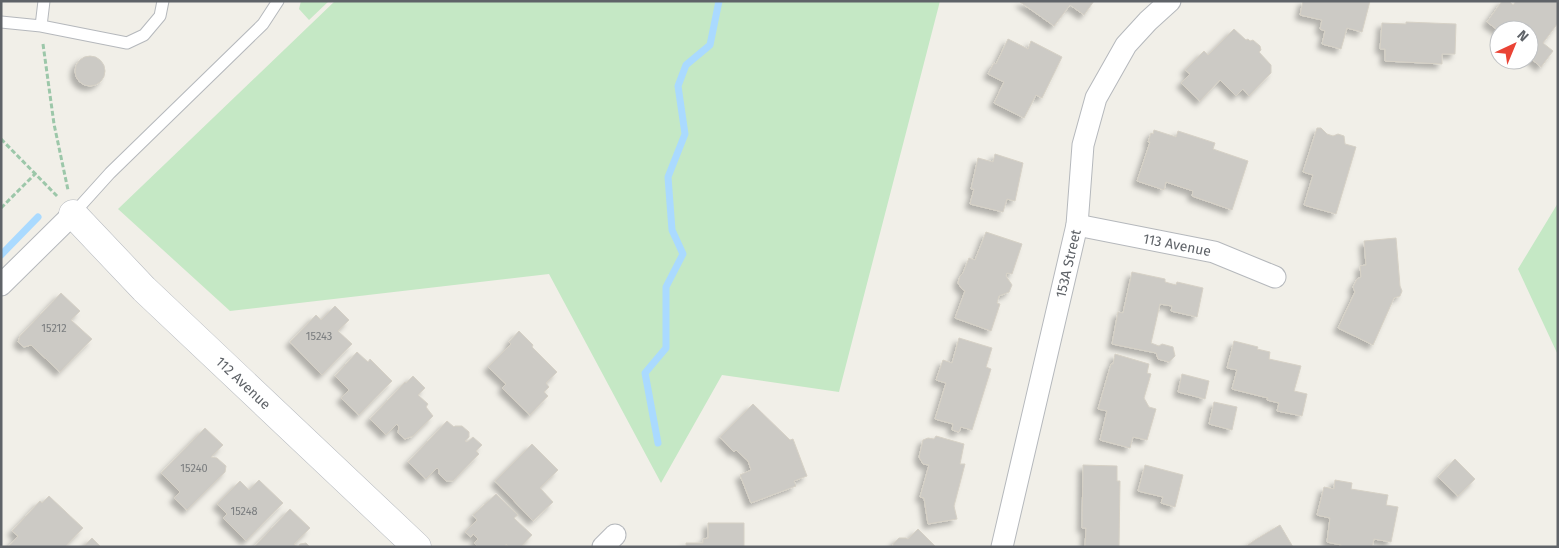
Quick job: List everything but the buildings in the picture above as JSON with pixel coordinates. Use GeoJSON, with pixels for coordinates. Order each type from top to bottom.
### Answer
{"type":"FeatureCollection","features":[{"type":"Feature","properties":{"kind":"street","name":"153A Street"},"geometry":{"type":"LineString","coordinates":[[1002,547],[1076,225],[1083,145],[1096,98],[1126,45],[1148,20],[1170,1]]}},
{"type":"Feature","properties":{"kind":"street"},"geometry":{"type":"LineString","coordinates":[[1,285],[66,201]]}},
{"type":"Feature","properties":{"kind":"street","name":"112 Avenue"},"geometry":{"type":"LineString","coordinates":[[66,201],[144,289],[418,547]]}},
{"type":"Feature","properties":{"kind":"street","name":"113 Avenue"},"geometry":{"type":"LineString","coordinates":[[1076,225],[1214,252],[1275,277]]}},
{"type":"Feature","properties":{"kind":"lane"},"geometry":{"type":"LineString","coordinates":[[41,26],[44,1]]}},
{"type":"Feature","properties":{"kind":"lane"},"geometry":{"type":"LineString","coordinates":[[1,22],[41,26],[127,43],[144,35],[160,16],[163,1]]}},
{"type":"Feature","properties":{"kind":"lane"},"geometry":{"type":"LineString","coordinates":[[66,201],[110,173],[263,24],[278,1]]}},
{"type":"Feature","properties":{"kind":"path"},"geometry":{"type":"LineString","coordinates":[[41,26],[66,201]]}},
{"type":"Feature","properties":{"kind":"path"},"geometry":{"type":"LineString","coordinates":[[1,139],[66,201]]}},
{"type":"Feature","properties":{"kind":"path"},"geometry":{"type":"LineString","coordinates":[[1,208],[36,173]]}},
{"type":"Feature","properties":{"kind":"green space"},"geometry":{"type":"Polygon","coordinates":[[[301,1],[329,1],[309,20],[299,9],[301,1]]]}},
{"type":"Feature","properties":{"kind":"green space"},"geometry":{"type":"Polygon","coordinates":[[[335,1],[940,1],[839,392],[722,375],[661,483],[549,274],[230,311],[118,209],[335,1]]]}},
{"type":"Feature","properties":{"kind":"green space"},"geometry":{"type":"Polygon","coordinates":[[[1558,203],[1558,355],[1518,269],[1558,203]]]}},
{"type":"Feature","properties":{"kind":"waterway"},"geometry":{"type":"LineString","coordinates":[[658,443],[645,373],[666,348],[666,287],[683,254],[672,230],[668,177],[685,134],[678,86],[686,65],[710,45],[719,1]]}},
{"type":"Feature","properties":{"kind":"waterway"},"geometry":{"type":"LineString","coordinates":[[1,255],[38,217]]}}]}
